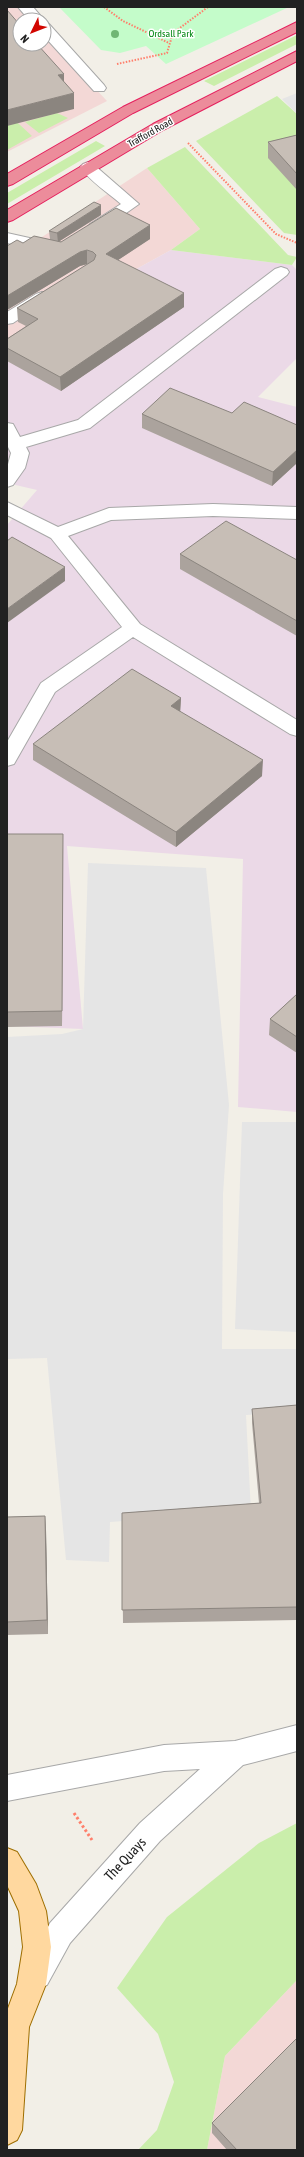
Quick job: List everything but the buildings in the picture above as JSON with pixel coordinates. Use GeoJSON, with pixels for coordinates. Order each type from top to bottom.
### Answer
{"type":"FeatureCollection","features":[{"type":"Feature","properties":{"kind":"highway"},"geometry":{"type":"LineString","coordinates":[[7,181],[128,110],[297,26]]}},
{"type":"Feature","properties":{"kind":"highway","name":"Trafford Road"},"geometry":{"type":"LineString","coordinates":[[7,217],[88,167],[158,127],[297,55]]}},
{"type":"Feature","properties":{"kind":"main road"},"geometry":{"type":"LineString","coordinates":[[7,1861],[19,1877],[33,1909],[38,1945],[34,1980],[11,2032],[7,2130]]}},
{"type":"Feature","properties":{"kind":"street"},"geometry":{"type":"LineString","coordinates":[[52,36],[99,88]]}},
{"type":"Feature","properties":{"kind":"street"},"geometry":{"type":"LineString","coordinates":[[7,238],[61,249],[131,204],[110,186],[97,178],[88,167]]}},
{"type":"Feature","properties":{"kind":"street"},"geometry":{"type":"LineString","coordinates":[[16,444],[84,424],[280,272]]}},
{"type":"Feature","properties":{"kind":"street"},"geometry":{"type":"LineString","coordinates":[[7,319],[54,290]]}},
{"type":"Feature","properties":{"kind":"street"},"geometry":{"type":"LineString","coordinates":[[7,428],[20,453],[16,468],[7,481]]}},
{"type":"Feature","properties":{"kind":"street"},"geometry":{"type":"LineString","coordinates":[[7,508],[57,534],[133,628],[297,729]]}},
{"type":"Feature","properties":{"kind":"street"},"geometry":{"type":"LineString","coordinates":[[57,534],[109,514],[213,510],[297,513]]}},
{"type":"Feature","properties":{"kind":"street"},"geometry":{"type":"LineString","coordinates":[[7,759],[48,688],[133,628]]}},
{"type":"Feature","properties":{"kind":"street","name":"The Quays"},"geometry":{"type":"LineString","coordinates":[[7,1788],[164,1758],[235,1754],[297,1738]]}},
{"type":"Feature","properties":{"kind":"street","name":"The Quays"},"geometry":{"type":"LineString","coordinates":[[34,1980],[60,1933],[107,1879],[150,1832],[235,1754]]}},
{"type":"Feature","properties":{"kind":"path"},"geometry":{"type":"LineString","coordinates":[[104,7],[123,21],[169,43]]}},
{"type":"Feature","properties":{"kind":"path"},"geometry":{"type":"LineString","coordinates":[[85,72],[134,59],[158,56],[167,53],[173,33],[208,7]]}},
{"type":"Feature","properties":{"kind":"path"},"geometry":{"type":"LineString","coordinates":[[184,140],[276,234],[297,244]]}},
{"type":"Feature","properties":{"kind":"path"},"geometry":{"type":"LineString","coordinates":[[72,1810],[95,1845]]}},
{"type":"Feature","properties":{"kind":"shaded area"},"geometry":{"type":"Polygon","coordinates":[[[7,7],[19,7],[24,12],[12,12],[12,52],[52,52],[52,43],[107,101],[7,152],[7,7]]]}},
{"type":"Feature","properties":{"kind":"shaded area"},"geometry":{"type":"Polygon","coordinates":[[[297,93],[297,114],[282,99],[297,93]]]}},
{"type":"Feature","properties":{"kind":"shaded area"},"geometry":{"type":"Polygon","coordinates":[[[147,168],[200,229],[171,250],[7,340],[7,260],[147,168]]]}},
{"type":"Feature","properties":{"kind":"shaded area"},"geometry":{"type":"Polygon","coordinates":[[[171,250],[292,265],[297,270],[297,358],[258,397],[297,407],[297,1112],[238,1107],[243,859],[67,846],[83,1029],[7,1026],[7,525],[37,490],[7,483],[7,340],[171,250]]]}},
{"type":"Feature","properties":{"kind":"shaded area"},"geometry":{"type":"Polygon","coordinates":[[[88,863],[206,868],[229,1105],[223,1194],[222,1349],[297,1349],[297,1412],[246,1415],[251,1512],[110,1522],[109,1562],[66,1560],[47,1358],[7,1359],[7,1037],[62,1034],[83,1029],[88,863]]]}},
{"type":"Feature","properties":{"kind":"shaded area"},"geometry":{"type":"Polygon","coordinates":[[[242,1122],[297,1122],[297,1332],[235,1329],[242,1122]]]}},
{"type":"Feature","properties":{"kind":"shaded area"},"geometry":{"type":"Polygon","coordinates":[[[297,1980],[297,2150],[207,2150],[225,2056],[297,1980]]]}},
{"type":"Feature","properties":{"kind":"green space","name":"Ordsall Park"},"geometry":{"type":"Polygon","coordinates":[[[59,7],[289,7],[166,64],[146,46],[120,53],[101,50],[59,7]]]}},
{"type":"Feature","properties":{"kind":"green space"},"geometry":{"type":"Polygon","coordinates":[[[297,35],[297,44],[214,86],[204,81],[297,35]]]}},
{"type":"Feature","properties":{"kind":"green space"},"geometry":{"type":"Polygon","coordinates":[[[277,96],[297,114],[297,235],[284,233],[196,141],[277,96]]]}},
{"type":"Feature","properties":{"kind":"green space"},"geometry":{"type":"Polygon","coordinates":[[[7,113],[32,136],[7,150],[7,113]]]}},
{"type":"Feature","properties":{"kind":"green space"},"geometry":{"type":"Polygon","coordinates":[[[57,113],[68,118],[39,133],[25,122],[57,113]]]}},
{"type":"Feature","properties":{"kind":"green space"},"geometry":{"type":"Polygon","coordinates":[[[96,141],[105,146],[7,204],[7,193],[96,141]]]}},
{"type":"Feature","properties":{"kind":"green space"},"geometry":{"type":"Polygon","coordinates":[[[185,147],[288,255],[297,257],[292,265],[171,250],[200,229],[147,168],[185,147]]]}},
{"type":"Feature","properties":{"kind":"green space"},"geometry":{"type":"Polygon","coordinates":[[[297,1823],[297,1980],[225,2056],[207,2150],[138,2150],[157,2130],[174,2082],[158,2034],[117,1988],[167,1917],[259,1843],[297,1823]]]}}]}
